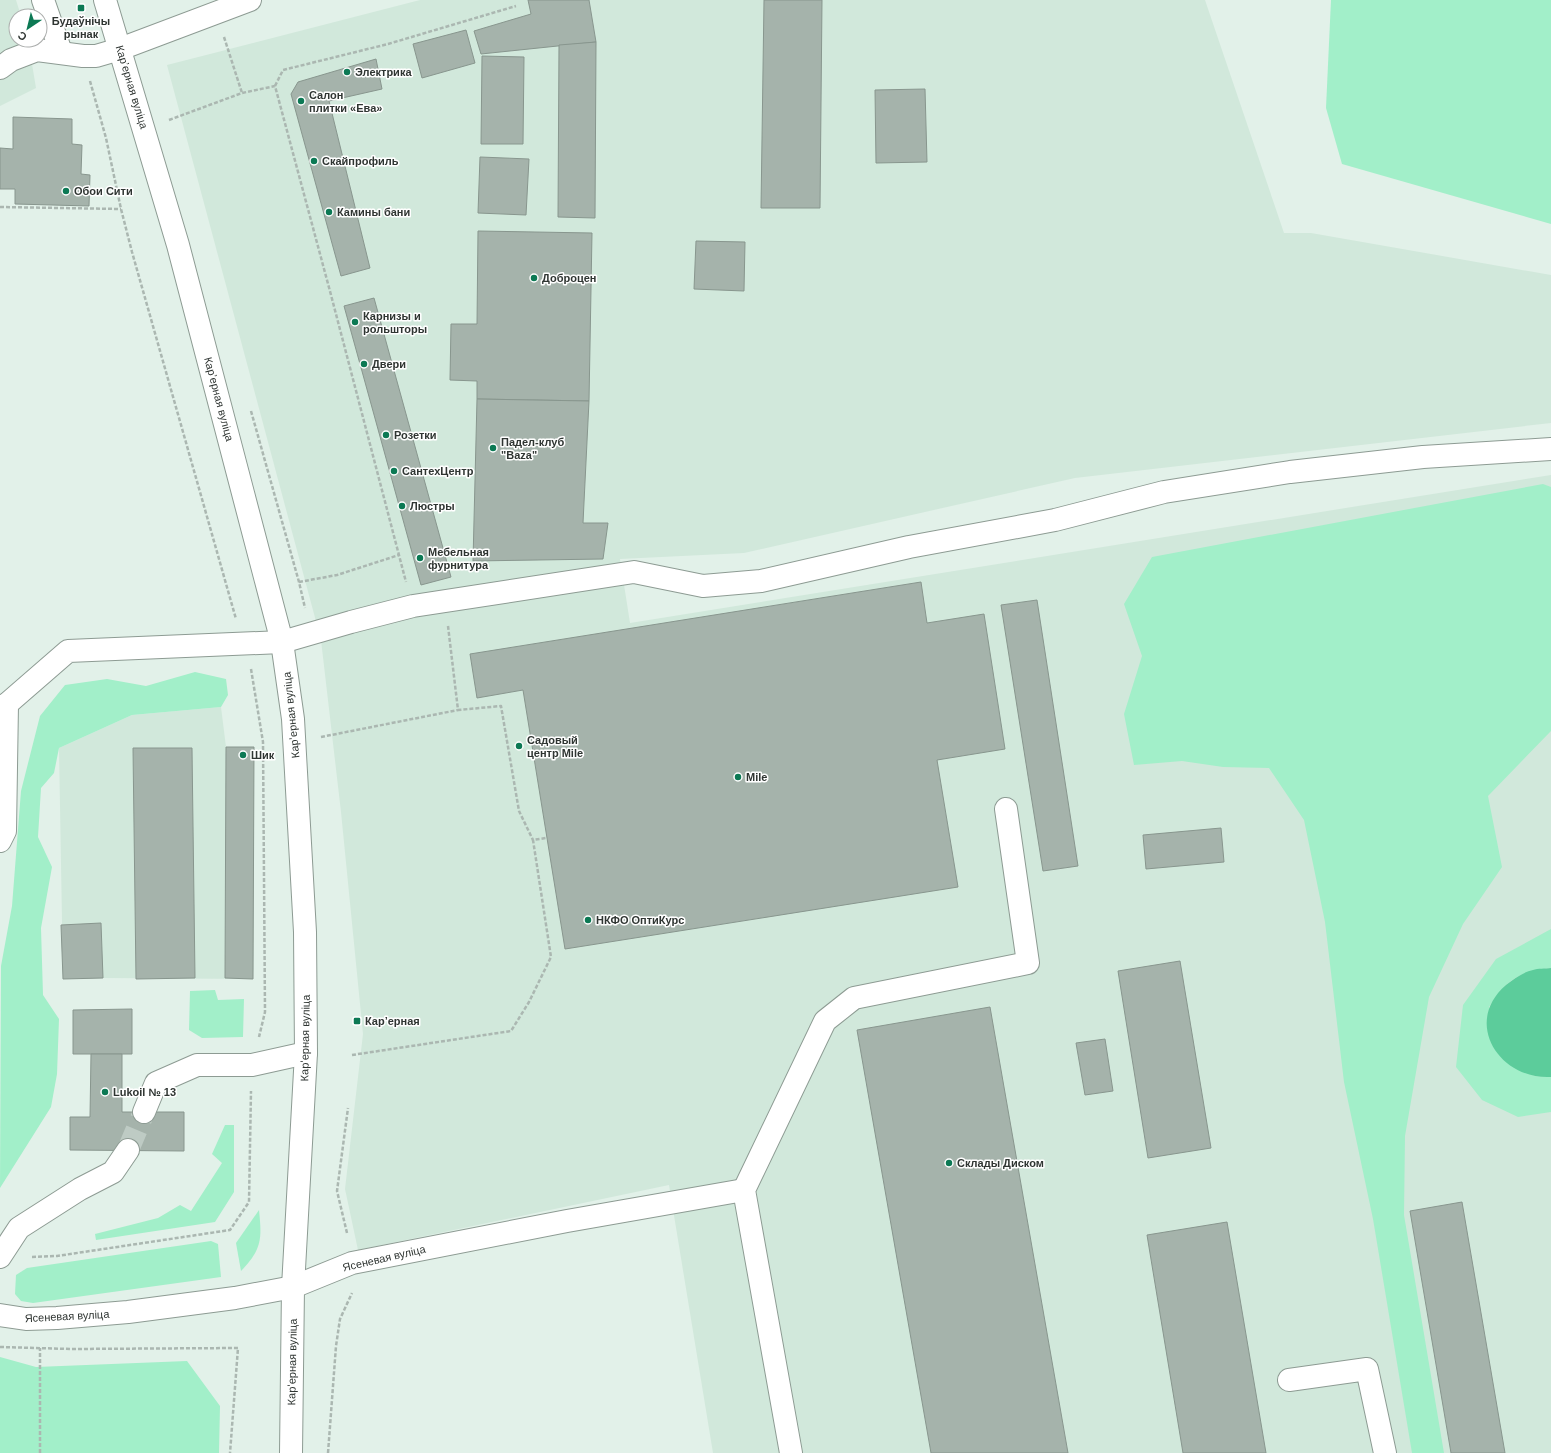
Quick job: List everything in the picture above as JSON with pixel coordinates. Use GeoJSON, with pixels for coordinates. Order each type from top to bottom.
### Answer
{"type":"FeatureCollection","features":[{"type":"Feature","properties":{"kind":"street"},"geometry":{"type":"LineString","coordinates":[[43,0],[61,52]]}},
{"type":"Feature","properties":{"kind":"street","name":"Карʼерная вуліца"},"geometry":{"type":"LineString","coordinates":[[105,0],[178,245],[282,642],[293,719],[305,932],[306,1053],[293,1287],[291,1453]]}},
{"type":"Feature","properties":{"kind":"street"},"geometry":{"type":"LineString","coordinates":[[0,68],[11,60],[37,50],[83,56],[96,56],[120,49],[250,0]]}},
{"type":"Feature","properties":{"kind":"street"},"geometry":{"type":"LineString","coordinates":[[0,840],[5,831],[3,706],[68,651],[282,642],[413,606],[634,572],[703,586],[761,581],[909,547],[1055,520],[1164,492],[1290,472],[1422,457],[1551,449]]}},
{"type":"Feature","properties":{"kind":"street"},"geometry":{"type":"LineString","coordinates":[[791,1453],[744,1190],[825,1021],[854,998],[1028,963],[1006,809]]}},
{"type":"Feature","properties":{"kind":"street"},"geometry":{"type":"LineString","coordinates":[[144,1112],[156,1083],[197,1065],[252,1065],[306,1053]]}},
{"type":"Feature","properties":{"kind":"street"},"geometry":{"type":"LineString","coordinates":[[0,1256],[19,1228],[80,1189],[113,1172],[128,1150]]}},
{"type":"Feature","properties":{"kind":"street","name":"Ясеневая вуліца"},"geometry":{"type":"LineString","coordinates":[[0,1315],[33,1319],[128,1312],[235,1298],[293,1287],[352,1263],[567,1221],[744,1190]]}},
{"type":"Feature","properties":{"kind":"street"},"geometry":{"type":"LineString","coordinates":[[1289,1380],[1367,1369],[1385,1453]]}},
{"type":"Feature","properties":{"kind":"path"},"geometry":{"type":"LineString","coordinates":[[413,606],[332,295],[275,86],[282,70],[388,44],[516,6]]}},
{"type":"Feature","properties":{"kind":"path"},"geometry":{"type":"LineString","coordinates":[[216,12],[242,93]]}},
{"type":"Feature","properties":{"kind":"path"},"geometry":{"type":"LineString","coordinates":[[165,122],[242,93],[275,86]]}},
{"type":"Feature","properties":{"kind":"path"},"geometry":{"type":"LineString","coordinates":[[0,207],[121,209]]}},
{"type":"Feature","properties":{"kind":"path"},"geometry":{"type":"LineString","coordinates":[[299,582],[337,575],[399,555]]}},
{"type":"Feature","properties":{"kind":"path"},"geometry":{"type":"LineString","coordinates":[[445,601],[458,710]]}},
{"type":"Feature","properties":{"kind":"path"},"geometry":{"type":"LineString","coordinates":[[321,737],[458,710],[502,706],[519,811],[533,840],[551,957],[529,1002],[511,1031],[352,1055]]}},
{"type":"Feature","properties":{"kind":"path"},"geometry":{"type":"LineString","coordinates":[[533,840],[546,838]]}},
{"type":"Feature","properties":{"kind":"path"},"geometry":{"type":"LineString","coordinates":[[346,1233],[337,1191],[348,1108]]}},
{"type":"Feature","properties":{"kind":"path"},"geometry":{"type":"LineString","coordinates":[[28,1257],[57,1256],[230,1230]]}},
{"type":"Feature","properties":{"kind":"path"},"geometry":{"type":"LineString","coordinates":[[328,1453],[336,1346],[340,1319],[352,1290]]}},
{"type":"Feature","properties":{"kind":"path"},"geometry":{"type":"LineString","coordinates":[[0,1347],[238,1348],[230,1453]]}},
{"type":"Feature","properties":{"kind":"path"},"geometry":{"type":"LineString","coordinates":[[40,1348],[40,1453]]}},
{"type":"Feature","properties":{"kind":"shaded area","name":"Будаўнічы рынак"},"geometry":{"type":"Polygon","coordinates":[[[0,0],[16,0],[18,8],[8,8],[8,48],[29,48],[36,88],[0,106],[0,0]]]}},
{"type":"Feature","properties":{"kind":"shaded area"},"geometry":{"type":"Polygon","coordinates":[[[420,0],[1205,0],[1284,233],[1311,233],[1551,275],[1551,423],[1075,478],[744,553],[620,559],[630,623],[1551,475],[1551,1453],[713,1453],[669,1185],[358,1250],[345,1189],[363,1034],[341,812],[321,640],[167,65],[420,0]]]}},
{"type":"Feature","properties":{"kind":"shaded area"},"geometry":{"type":"Polygon","coordinates":[[[1331,0],[1551,0],[1551,224],[1342,164],[1326,108],[1331,0]]]}},
{"type":"Feature","properties":{"kind":"shaded area"},"geometry":{"type":"Polygon","coordinates":[[[1543,484],[1551,487],[1551,731],[1488,796],[1502,867],[1463,924],[1429,997],[1405,1136],[1404,1215],[1444,1453],[1412,1453],[1373,1219],[1344,1082],[1325,922],[1304,820],[1269,768],[1223,767],[1182,761],[1134,765],[1124,714],[1142,656],[1124,604],[1152,557],[1543,484]]]}},
{"type":"Feature","properties":{"kind":"shaded area"},"geometry":{"type":"Polygon","coordinates":[[[195,672],[226,679],[228,695],[221,707],[132,715],[59,748],[54,773],[41,788],[38,837],[52,867],[41,928],[43,995],[59,1019],[57,1074],[51,1107],[0,1188],[1,966],[12,906],[21,791],[40,716],[65,685],[107,679],[146,686],[195,672]]]}},
{"type":"Feature","properties":{"kind":"shaded area"},"geometry":{"type":"Polygon","coordinates":[[[221,707],[226,747],[254,747],[253,979],[63,979],[59,748],[132,715],[221,707]]]}},
{"type":"Feature","properties":{"kind":"shaded area"},"geometry":{"type":"Polygon","coordinates":[[[1551,929],[1551,968],[1540,969],[1514,978],[1501,990],[1489,1007],[1534,1076],[1551,1077],[1551,1112],[1518,1117],[1482,1100],[1456,1067],[1463,1005],[1496,959],[1551,929]]]}},
{"type":"Feature","properties":{"kind":"shaded area"},"geometry":{"type":"Polygon","coordinates":[[[1551,968],[1551,1077],[1533,1075],[1516,1069],[1503,1059],[1493,1046],[1487,1032],[1487,1016],[1493,1000],[1506,985],[1526,972],[1537,969],[1551,968]]]}},
{"type":"Feature","properties":{"kind":"shaded area"},"geometry":{"type":"Polygon","coordinates":[[[215,990],[218,1000],[244,999],[243,1037],[202,1038],[189,1030],[190,991],[215,990]]]}},
{"type":"Feature","properties":{"kind":"shaded area"},"geometry":{"type":"Polygon","coordinates":[[[225,1125],[234,1125],[234,1192],[215,1222],[96,1240],[95,1234],[158,1218],[180,1205],[191,1211],[222,1163],[212,1154],[225,1125]]]}},
{"type":"Feature","properties":{"kind":"shaded area"},"geometry":{"type":"Polygon","coordinates":[[[259,1210],[260,1236],[257,1250],[241,1271],[236,1243],[259,1210]]]}},
{"type":"Feature","properties":{"kind":"shaded area"},"geometry":{"type":"Polygon","coordinates":[[[211,1241],[218,1244],[221,1277],[33,1303],[21,1301],[15,1294],[16,1275],[27,1268],[211,1241]]]}},
{"type":"Feature","properties":{"kind":"shaded area"},"geometry":{"type":"Polygon","coordinates":[[[0,1357],[36,1367],[187,1361],[220,1406],[219,1453],[0,1453],[0,1357]]]}},
{"type":"Feature","properties":{"kind":"building"},"geometry":{"type":"Polygon","coordinates":[[[528,0],[589,0],[596,42],[481,54],[474,31],[531,14],[528,0]]]}},
{"type":"Feature","properties":{"kind":"building"},"geometry":{"type":"Polygon","coordinates":[[[764,0],[822,0],[820,208],[761,208],[764,0]]]}},
{"type":"Feature","properties":{"kind":"building"},"geometry":{"type":"Polygon","coordinates":[[[466,30],[475,63],[422,78],[413,44],[466,30]]]}},
{"type":"Feature","properties":{"kind":"building"},"geometry":{"type":"Polygon","coordinates":[[[596,42],[595,218],[558,217],[559,45],[596,42]]]}},
{"type":"Feature","properties":{"kind":"building"},"geometry":{"type":"Polygon","coordinates":[[[482,56],[524,57],[523,144],[481,144],[482,56]]]}},
{"type":"Feature","properties":{"kind":"building"},"geometry":{"type":"Polygon","coordinates":[[[376,59],[382,89],[329,101],[370,268],[341,276],[291,94],[298,82],[376,59]]]}},
{"type":"Feature","properties":{"kind":"building"},"geometry":{"type":"Polygon","coordinates":[[[925,89],[927,162],[876,163],[875,90],[925,89]]]}},
{"type":"Feature","properties":{"kind":"building"},"geometry":{"type":"Polygon","coordinates":[[[13,117],[72,119],[72,144],[82,145],[81,174],[90,175],[89,206],[15,204],[15,189],[0,189],[0,148],[13,149],[13,117]]]}},
{"type":"Feature","properties":{"kind":"building"},"geometry":{"type":"Polygon","coordinates":[[[480,157],[529,159],[526,215],[478,213],[480,157]]]}},
{"type":"Feature","properties":{"kind":"building","name":"Доброцен"},"geometry":{"type":"Polygon","coordinates":[[[478,231],[592,233],[589,401],[477,399],[477,381],[450,380],[451,324],[477,324],[478,231]]]}},
{"type":"Feature","properties":{"kind":"building"},"geometry":{"type":"Polygon","coordinates":[[[696,241],[745,242],[744,291],[694,289],[696,241]]]}},
{"type":"Feature","properties":{"kind":"building"},"geometry":{"type":"Polygon","coordinates":[[[374,298],[451,577],[421,585],[344,306],[374,298]]]}},
{"type":"Feature","properties":{"kind":"building"},"geometry":{"type":"Polygon","coordinates":[[[477,399],[589,401],[583,523],[608,523],[603,559],[473,561],[477,399]]]}},
{"type":"Feature","properties":{"kind":"building","name":"Mile"},"geometry":{"type":"Polygon","coordinates":[[[921,582],[927,623],[984,614],[1005,749],[937,760],[958,887],[565,949],[523,690],[477,698],[470,654],[921,582]]]}},
{"type":"Feature","properties":{"kind":"building"},"geometry":{"type":"Polygon","coordinates":[[[1037,600],[1078,866],[1043,871],[1001,605],[1037,600]]]}},
{"type":"Feature","properties":{"kind":"building"},"geometry":{"type":"Polygon","coordinates":[[[226,747],[254,747],[253,979],[225,978],[226,747]]]}},
{"type":"Feature","properties":{"kind":"building"},"geometry":{"type":"Polygon","coordinates":[[[133,748],[192,748],[195,978],[136,979],[133,748]]]}},
{"type":"Feature","properties":{"kind":"building"},"geometry":{"type":"Polygon","coordinates":[[[1221,828],[1224,862],[1146,869],[1143,835],[1221,828]]]}},
{"type":"Feature","properties":{"kind":"building"},"geometry":{"type":"Polygon","coordinates":[[[101,923],[103,978],[63,979],[61,925],[101,923]]]}},
{"type":"Feature","properties":{"kind":"building"},"geometry":{"type":"Polygon","coordinates":[[[1180,961],[1211,1148],[1148,1158],[1118,971],[1180,961]]]}},
{"type":"Feature","properties":{"kind":"building","name":"Склады Диском"},"geometry":{"type":"Polygon","coordinates":[[[990,1007],[1068,1453],[931,1453],[857,1030],[990,1007]]]}},
{"type":"Feature","properties":{"kind":"building"},"geometry":{"type":"Polygon","coordinates":[[[132,1009],[132,1054],[73,1054],[73,1010],[132,1009]]]}},
{"type":"Feature","properties":{"kind":"building"},"geometry":{"type":"Polygon","coordinates":[[[1105,1039],[1113,1091],[1085,1095],[1076,1043],[1105,1039]]]}},
{"type":"Feature","properties":{"kind":"building"},"geometry":{"type":"Polygon","coordinates":[[[91,1054],[122,1054],[122,1112],[184,1112],[184,1151],[70,1150],[70,1117],[90,1117],[91,1054]]]}},
{"type":"Feature","properties":{"kind":"building"},"geometry":{"type":"Polygon","coordinates":[[[1462,1202],[1505,1453],[1451,1453],[1410,1211],[1462,1202]]]}},
{"type":"Feature","properties":{"kind":"building"},"geometry":{"type":"Polygon","coordinates":[[[1227,1222],[1266,1453],[1183,1453],[1147,1235],[1227,1222]]]}},
{"type":"Feature","properties":{"kind":"tunnel"},"geometry":{"type":"LineString","coordinates":[[128,1150],[144,1112]]}},
{"type":"Feature","properties":{"kind":"place","name":"Будаўнічы рынак"},"geometry":{"type":"Point","coordinates":[81,8]}},
{"type":"Feature","properties":{"kind":"place","name":"Электрика"},"geometry":{"type":"Point","coordinates":[347,72]}},
{"type":"Feature","properties":{"kind":"place","name":"Салон плитки «Ева»"},"geometry":{"type":"Point","coordinates":[301,101]}},
{"type":"Feature","properties":{"kind":"place","name":"Скайпрофиль"},"geometry":{"type":"Point","coordinates":[314,161]}},
{"type":"Feature","properties":{"kind":"place","name":"Обои Сити"},"geometry":{"type":"Point","coordinates":[66,191]}},
{"type":"Feature","properties":{"kind":"place","name":"Камины бани"},"geometry":{"type":"Point","coordinates":[329,212]}},
{"type":"Feature","properties":{"kind":"place","name":"Доброцен"},"geometry":{"type":"Point","coordinates":[534,278]}},
{"type":"Feature","properties":{"kind":"place","name":"Карнизы и рольшторы"},"geometry":{"type":"Point","coordinates":[355,322]}},
{"type":"Feature","properties":{"kind":"place","name":"Двери"},"geometry":{"type":"Point","coordinates":[364,364]}},
{"type":"Feature","properties":{"kind":"place","name":"Розетки"},"geometry":{"type":"Point","coordinates":[386,435]}},
{"type":"Feature","properties":{"kind":"place","name":"Падел-клуб \"Baza\""},"geometry":{"type":"Point","coordinates":[493,448]}},
{"type":"Feature","properties":{"kind":"place","name":"СантехЦентр"},"geometry":{"type":"Point","coordinates":[394,471]}},
{"type":"Feature","properties":{"kind":"place","name":"Люстры"},"geometry":{"type":"Point","coordinates":[402,506]}},
{"type":"Feature","properties":{"kind":"place","name":"Мебельная фурнитура"},"geometry":{"type":"Point","coordinates":[420,558]}},
{"type":"Feature","properties":{"kind":"place","name":"Садовый центр Mile"},"geometry":{"type":"Point","coordinates":[519,746]}},
{"type":"Feature","properties":{"kind":"place","name":"Шик"},"geometry":{"type":"Point","coordinates":[243,755]}},
{"type":"Feature","properties":{"kind":"place","name":"Mile"},"geometry":{"type":"Point","coordinates":[738,777]}},
{"type":"Feature","properties":{"kind":"place","name":"НКФО ОптиКурс"},"geometry":{"type":"Point","coordinates":[588,920]}},
{"type":"Feature","properties":{"kind":"place","name":"Карʼерная"},"geometry":{"type":"Point","coordinates":[357,1021]}},
{"type":"Feature","properties":{"kind":"place","name":"Lukoil № 13"},"geometry":{"type":"Point","coordinates":[105,1092]}},
{"type":"Feature","properties":{"kind":"place","name":"Склады Диском"},"geometry":{"type":"Point","coordinates":[949,1163]}}]}
